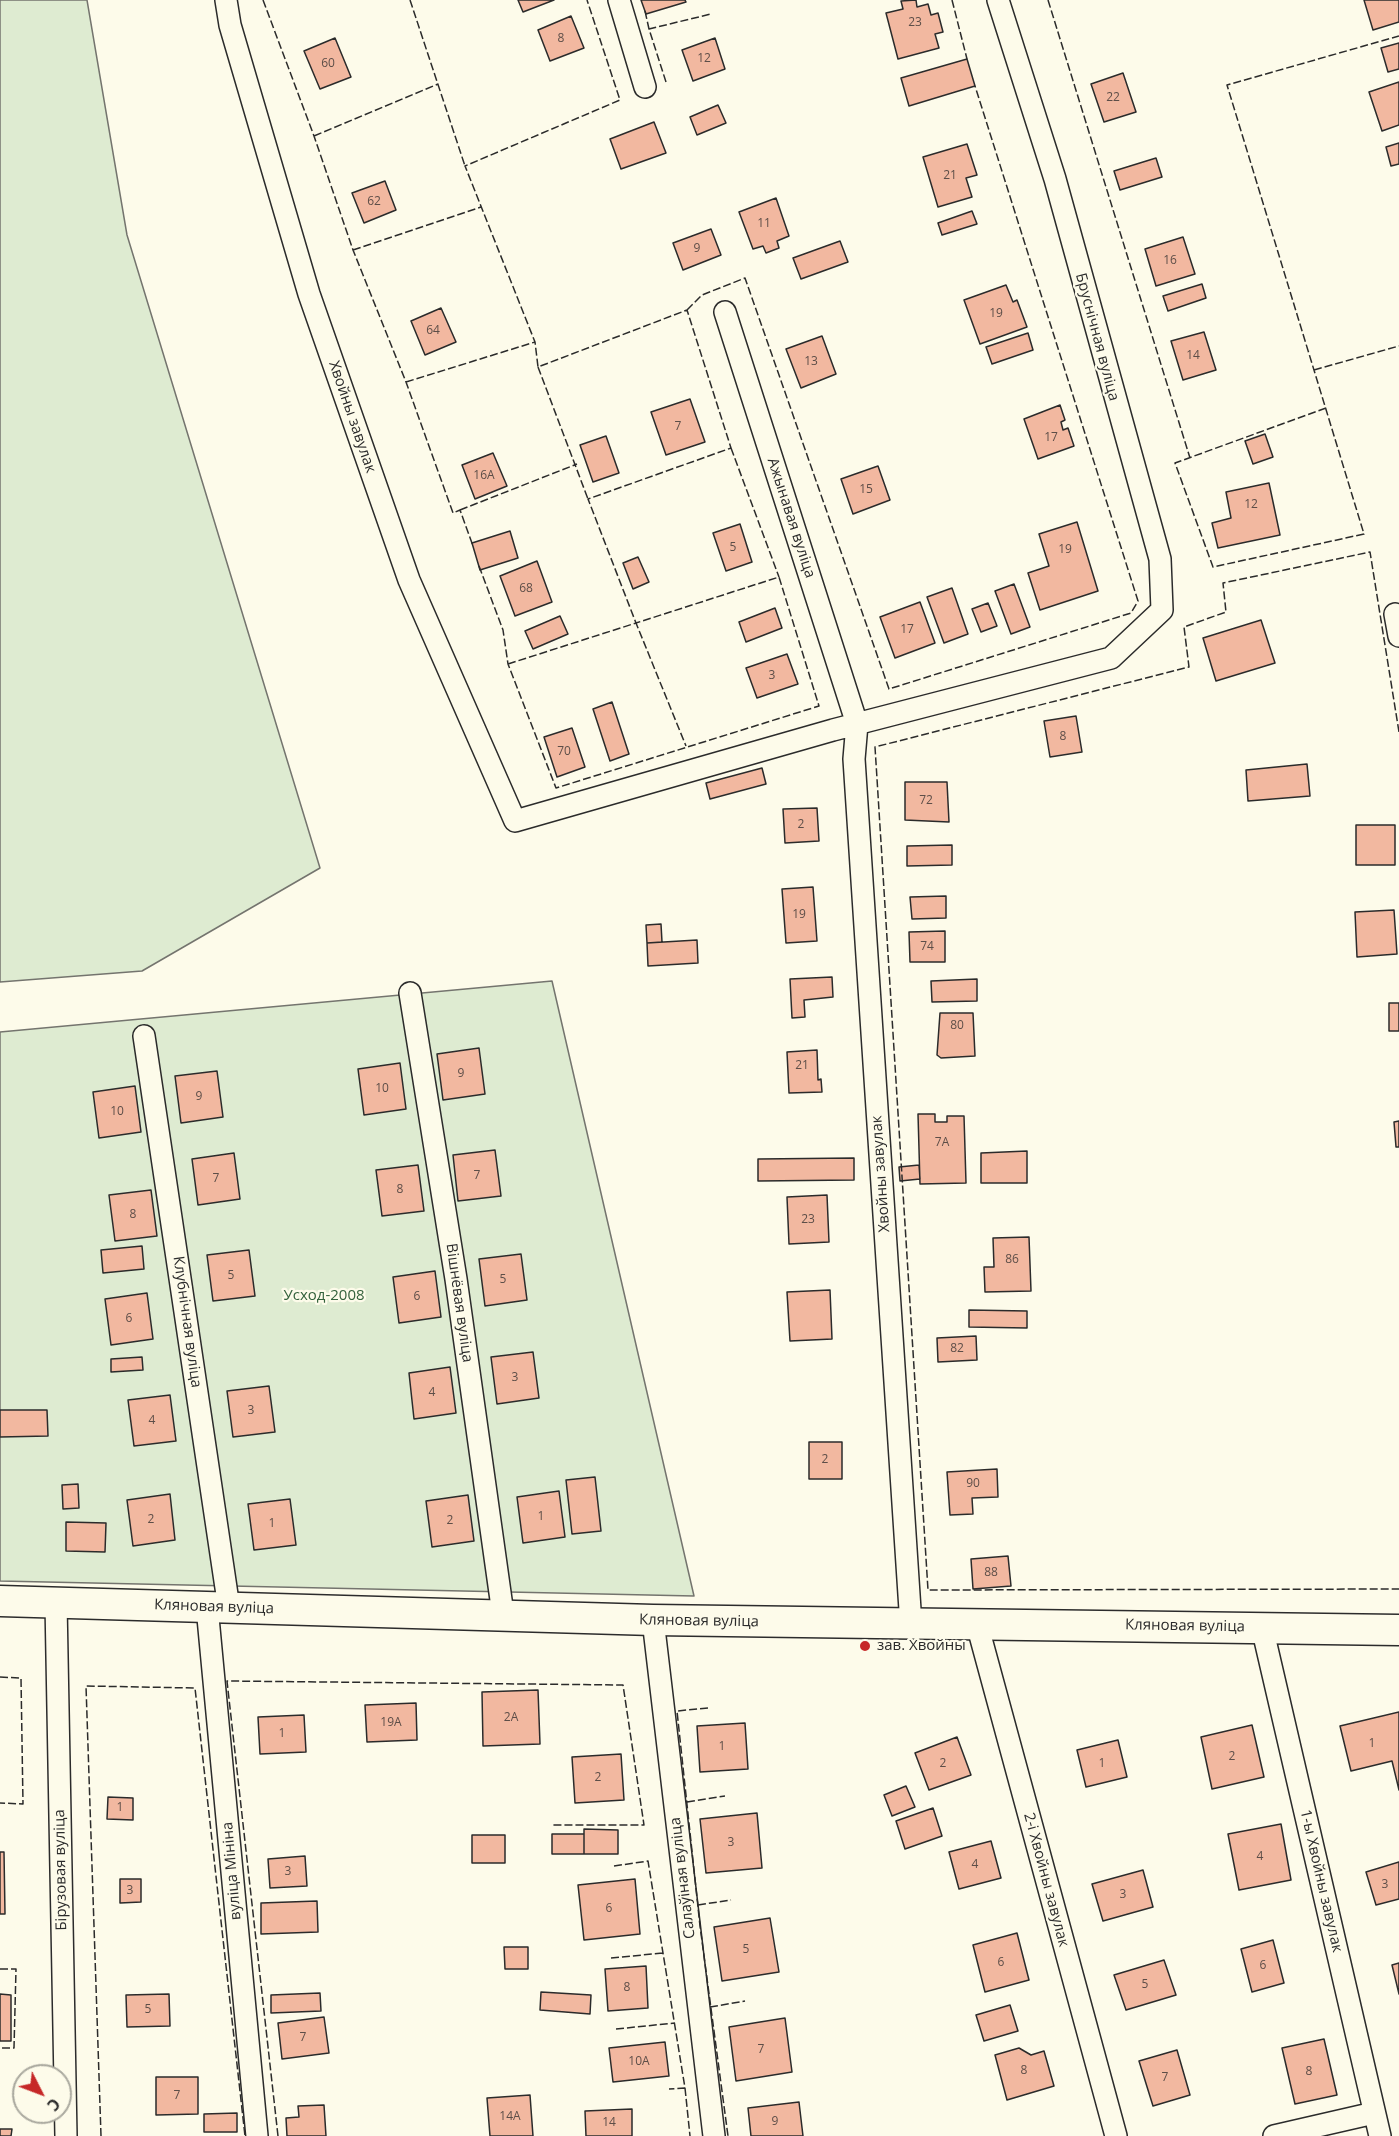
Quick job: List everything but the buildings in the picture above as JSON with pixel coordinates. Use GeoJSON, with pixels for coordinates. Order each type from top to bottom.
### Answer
{"type":"FeatureCollection","features":[{"type":"Feature","properties":{"kind":"street","name":"Хвойны завулак"},"geometry":{"type":"LineString","coordinates":[[226,0],[230,25],[309,294],[405,569],[515,821],[858,724],[854,759],[911,1625]]}},
{"type":"Feature","properties":{"kind":"street"},"geometry":{"type":"LineString","coordinates":[[619,0],[645,87]]}},
{"type":"Feature","properties":{"kind":"street","name":"Бруснічная вуліца"},"geometry":{"type":"LineString","coordinates":[[858,724],[1111,658],[1162,610],[1160,559],[1055,179],[998,0]]}},
{"type":"Feature","properties":{"kind":"street","name":"Ажынавая вуліца"},"geometry":{"type":"LineString","coordinates":[[725,312],[858,724]]}},
{"type":"Feature","properties":{"kind":"street"},"geometry":{"type":"LineString","coordinates":[[1395,614],[1399,636]]}},
{"type":"Feature","properties":{"kind":"street","name":"Вішнёвая вуліца"},"geometry":{"type":"LineString","coordinates":[[410,993],[456,1279],[503,1614]]}},
{"type":"Feature","properties":{"kind":"street","name":"Клубнічная вуліца"},"geometry":{"type":"LineString","coordinates":[[144,1036],[218,1607]]}},
{"type":"Feature","properties":{"kind":"street","name":"Кляновая вуліца"},"geometry":{"type":"LineString","coordinates":[[0,1601],[653,1620],[1399,1630]]}},
{"type":"Feature","properties":{"kind":"street","name":"Бірузовая вуліца"},"geometry":{"type":"LineString","coordinates":[[56,1603],[66,2136]]}},
{"type":"Feature","properties":{"kind":"street","name":"вуліца Мініна"},"geometry":{"type":"LineString","coordinates":[[218,1607],[257,2136]]}},
{"type":"Feature","properties":{"kind":"street","name":"Салаўіная вуліца"},"geometry":{"type":"LineString","coordinates":[[653,1620],[714,2136]]}},
{"type":"Feature","properties":{"kind":"street","name":"2-і Хвойны завулак"},"geometry":{"type":"LineString","coordinates":[[976,1624],[1116,2136]]}},
{"type":"Feature","properties":{"kind":"street","name":"1-ы Хвойны завулак"},"geometry":{"type":"LineString","coordinates":[[1262,1627],[1380,2136]]}},
{"type":"Feature","properties":{"kind":"street"},"geometry":{"type":"LineString","coordinates":[[1274,2136],[1374,2113]]}},
{"type":"Feature","properties":{"kind":"green space"},"geometry":{"type":"Polygon","coordinates":[[[0,0],[87,0],[127,235],[320,868],[142,971],[0,982],[0,0]]]}},
{"type":"Feature","properties":{"kind":"green space","name":"Усход-2008"},"geometry":{"type":"Polygon","coordinates":[[[552,981],[694,1596],[0,1581],[0,1032],[552,981]]]}},
{"type":"Feature","properties":{"kind":"fence"},"geometry":{"type":"LineString","coordinates":[[263,0],[314,136],[353,250],[406,382],[453,513],[460,510],[473,546]]}},
{"type":"Feature","properties":{"kind":"fence"},"geometry":{"type":"LineString","coordinates":[[410,0],[465,166]]}},
{"type":"Feature","properties":{"kind":"fence"},"geometry":{"type":"LineString","coordinates":[[479,566],[503,630],[508,664],[556,788],[819,706],[779,577],[636,623],[588,499],[731,448],[687,310],[538,367],[535,342],[465,166],[620,100],[587,0]]}},
{"type":"Feature","properties":{"kind":"fence"},"geometry":{"type":"LineString","coordinates":[[952,0],[967,59]]}},
{"type":"Feature","properties":{"kind":"fence"},"geometry":{"type":"LineString","coordinates":[[1048,0],[1190,458]]}},
{"type":"Feature","properties":{"kind":"fence"},"geometry":{"type":"LineString","coordinates":[[645,11],[649,29]]}},
{"type":"Feature","properties":{"kind":"fence"},"geometry":{"type":"LineString","coordinates":[[666,82],[649,29],[711,14]]}},
{"type":"Feature","properties":{"kind":"fence"},"geometry":{"type":"LineString","coordinates":[[1326,408],[1175,463],[1213,567],[1364,534],[1227,85],[1399,36]]}},
{"type":"Feature","properties":{"kind":"fence"},"geometry":{"type":"LineString","coordinates":[[314,136],[438,84]]}},
{"type":"Feature","properties":{"kind":"fence"},"geometry":{"type":"LineString","coordinates":[[687,310],[702,295],[745,278],[889,689],[1131,613],[1138,601],[975,86]]}},
{"type":"Feature","properties":{"kind":"fence"},"geometry":{"type":"LineString","coordinates":[[353,250],[481,207]]}},
{"type":"Feature","properties":{"kind":"fence"},"geometry":{"type":"LineString","coordinates":[[406,382],[535,342]]}},
{"type":"Feature","properties":{"kind":"fence"},"geometry":{"type":"LineString","coordinates":[[1314,370],[1399,346]]}},
{"type":"Feature","properties":{"kind":"fence"},"geometry":{"type":"LineString","coordinates":[[538,367],[588,499]]}},
{"type":"Feature","properties":{"kind":"fence"},"geometry":{"type":"LineString","coordinates":[[731,448],[779,577]]}},
{"type":"Feature","properties":{"kind":"fence"},"geometry":{"type":"LineString","coordinates":[[460,510],[577,464]]}},
{"type":"Feature","properties":{"kind":"fence"},"geometry":{"type":"LineString","coordinates":[[1399,732],[1370,552],[1223,583],[1226,612],[1184,627],[1189,667],[875,747],[928,1590],[1399,1589]]}},
{"type":"Feature","properties":{"kind":"fence"},"geometry":{"type":"LineString","coordinates":[[508,664],[636,623],[686,746]]}},
{"type":"Feature","properties":{"kind":"fence"},"geometry":{"type":"LineString","coordinates":[[0,1677],[21,1678],[23,1804],[0,1803]]}},
{"type":"Feature","properties":{"kind":"fence"},"geometry":{"type":"LineString","coordinates":[[278,2136],[227,1681],[623,1685],[644,1825],[552,1825]]}},
{"type":"Feature","properties":{"kind":"fence"},"geometry":{"type":"LineString","coordinates":[[101,2136],[86,1686],[195,1688],[245,2136]]}},
{"type":"Feature","properties":{"kind":"fence"},"geometry":{"type":"LineString","coordinates":[[708,1708],[677,1711],[700,1926],[728,2136]]}},
{"type":"Feature","properties":{"kind":"fence"},"geometry":{"type":"LineString","coordinates":[[687,1802],[725,1796]]}},
{"type":"Feature","properties":{"kind":"fence"},"geometry":{"type":"LineString","coordinates":[[614,1866],[648,1861],[685,2088],[669,2089]]}},
{"type":"Feature","properties":{"kind":"fence"},"geometry":{"type":"LineString","coordinates":[[698,1905],[731,1900]]}},
{"type":"Feature","properties":{"kind":"fence"},"geometry":{"type":"LineString","coordinates":[[611,1958],[663,1953]]}},
{"type":"Feature","properties":{"kind":"fence"},"geometry":{"type":"LineString","coordinates":[[0,1969],[16,1969],[14,2048],[0,2048]]}},
{"type":"Feature","properties":{"kind":"fence"},"geometry":{"type":"LineString","coordinates":[[710,2007],[745,2001]]}},
{"type":"Feature","properties":{"kind":"fence"},"geometry":{"type":"LineString","coordinates":[[616,2029],[675,2023]]}},
{"type":"Feature","properties":{"kind":"fence"},"geometry":{"type":"LineString","coordinates":[[685,2088],[690,2136]]}},
{"type":"Feature","properties":{"kind":"place","name":"зав. Хвойны"},"geometry":{"type":"Point","coordinates":[865,1646]}}]}
